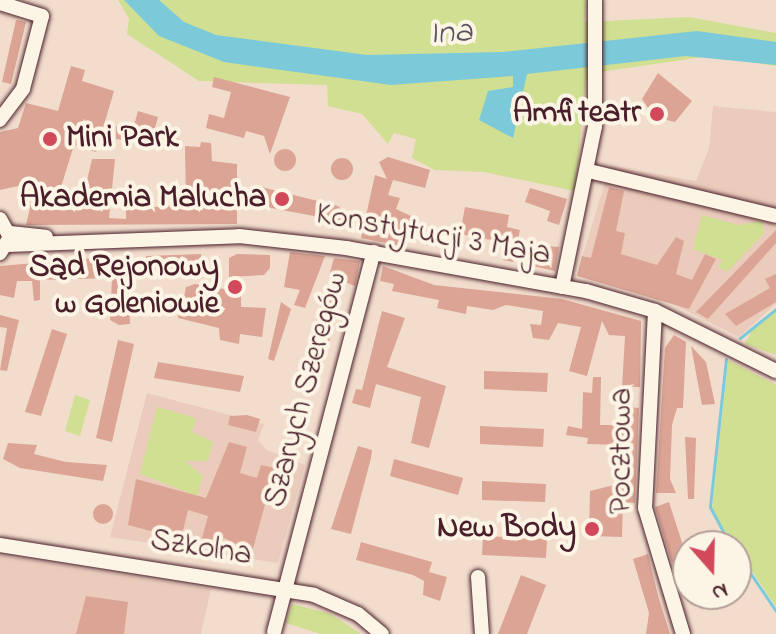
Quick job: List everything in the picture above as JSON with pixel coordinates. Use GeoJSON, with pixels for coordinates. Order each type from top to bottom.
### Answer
{"type":"FeatureCollection","features":[{"type":"Feature","properties":{"kind":"street"},"geometry":{"type":"LineString","coordinates":[[562,287],[589,171],[597,76],[595,0]]}},
{"type":"Feature","properties":{"kind":"street"},"geometry":{"type":"LineString","coordinates":[[0,3],[42,16],[23,89],[0,120]]}},
{"type":"Feature","properties":{"kind":"street"},"geometry":{"type":"LineString","coordinates":[[589,171],[776,216]]}},
{"type":"Feature","properties":{"kind":"street"},"geometry":{"type":"LineString","coordinates":[[0,219],[6,244]]}},
{"type":"Feature","properties":{"kind":"street","name":"Konstytucji 3 Maja"},"geometry":{"type":"LineString","coordinates":[[6,244],[63,239],[239,236],[374,252],[562,287],[655,311],[776,371]]}},
{"type":"Feature","properties":{"kind":"street","name":"Szarych Szeregów"},"geometry":{"type":"LineString","coordinates":[[274,632],[374,252]]}},
{"type":"Feature","properties":{"kind":"street","name":"Pocztowa"},"geometry":{"type":"LineString","coordinates":[[655,311],[645,508],[683,634]]}},
{"type":"Feature","properties":{"kind":"street","name":"Szkolna"},"geometry":{"type":"LineString","coordinates":[[0,545],[284,590],[345,606],[382,634]]}},
{"type":"Feature","properties":{"kind":"street"},"geometry":{"type":"LineString","coordinates":[[478,577],[482,634]]}},
{"type":"Feature","properties":{"kind":"shaded area"},"geometry":{"type":"Polygon","coordinates":[[[713,106],[776,112],[776,304],[739,337],[665,300],[577,274],[610,166],[696,181],[709,148],[713,106]]]}},
{"type":"Feature","properties":{"kind":"shaded area"},"geometry":{"type":"Polygon","coordinates":[[[147,393],[264,424],[258,440],[267,450],[305,465],[278,563],[110,537],[147,393]]]}},
{"type":"Feature","properties":{"kind":"shaded area"},"geometry":{"type":"Polygon","coordinates":[[[0,555],[211,589],[201,634],[0,634],[0,555]]]}},
{"type":"Feature","properties":{"kind":"green space"},"geometry":{"type":"Polygon","coordinates":[[[118,0],[586,0],[585,22],[689,17],[776,33],[776,66],[710,56],[606,71],[586,80],[575,191],[484,172],[435,170],[412,158],[416,139],[394,133],[388,144],[362,114],[328,106],[327,85],[199,81],[127,34],[129,19],[118,0]]]}},
{"type":"Feature","properties":{"kind":"green space"},"geometry":{"type":"Polygon","coordinates":[[[702,215],[738,225],[762,221],[764,233],[727,272],[718,266],[723,260],[693,249],[702,215]]]}},
{"type":"Feature","properties":{"kind":"green space"},"geometry":{"type":"Polygon","coordinates":[[[776,311],[776,355],[745,344],[753,328],[776,311]]]}},
{"type":"Feature","properties":{"kind":"green space"},"geometry":{"type":"Polygon","coordinates":[[[728,360],[776,385],[776,607],[752,571],[752,530],[725,530],[712,511],[728,360]]]}},
{"type":"Feature","properties":{"kind":"green space"},"geometry":{"type":"Polygon","coordinates":[[[75,395],[90,400],[80,436],[65,431],[75,395]]]}},
{"type":"Feature","properties":{"kind":"green space"},"geometry":{"type":"Polygon","coordinates":[[[157,407],[196,418],[192,432],[213,442],[208,461],[185,461],[203,476],[197,496],[140,474],[157,407]]]}},
{"type":"Feature","properties":{"kind":"green space"},"geometry":{"type":"Polygon","coordinates":[[[292,604],[331,614],[361,634],[321,634],[286,623],[292,604]]]}},
{"type":"Feature","properties":{"kind":"water"},"geometry":{"type":"Polygon","coordinates":[[[124,0],[159,0],[184,22],[216,35],[367,55],[503,52],[697,31],[776,42],[776,65],[686,56],[527,74],[513,138],[479,120],[488,91],[513,87],[513,76],[391,85],[224,62],[159,36],[124,0]]]}},
{"type":"Feature","properties":{"kind":"building"},"geometry":{"type":"Polygon","coordinates":[[[16,20],[26,22],[11,84],[2,82],[16,20]]]}},
{"type":"Feature","properties":{"kind":"building"},"geometry":{"type":"Polygon","coordinates":[[[71,66],[85,70],[82,81],[114,91],[96,152],[74,145],[54,210],[80,210],[92,159],[115,159],[109,218],[126,219],[126,208],[186,206],[185,146],[200,147],[201,142],[211,143],[212,161],[237,164],[237,224],[26,225],[36,182],[0,190],[0,132],[18,128],[26,103],[58,111],[71,66]]]}},
{"type":"Feature","properties":{"kind":"building"},"geometry":{"type":"Polygon","coordinates":[[[658,73],[692,101],[675,122],[654,117],[642,99],[658,73]]]}},
{"type":"Feature","properties":{"kind":"building"},"geometry":{"type":"Polygon","coordinates":[[[214,77],[290,97],[270,154],[264,136],[246,131],[244,138],[206,128],[209,114],[224,118],[231,92],[212,87],[214,77]]]}},
{"type":"Feature","properties":{"kind":"building"},"geometry":{"type":"Polygon","coordinates":[[[138,111],[158,117],[153,135],[180,139],[179,147],[116,139],[116,126],[133,129],[138,111]]]}},
{"type":"Feature","properties":{"kind":"building"},"geometry":{"type":"Polygon","coordinates":[[[285,149],[293,152],[296,160],[293,168],[285,171],[277,168],[274,160],[277,152],[285,149]]]}},
{"type":"Feature","properties":{"kind":"building"},"geometry":{"type":"Polygon","coordinates":[[[388,157],[430,170],[425,188],[393,180],[388,195],[400,198],[396,209],[411,216],[401,246],[361,238],[375,175],[387,179],[379,162],[388,157]]]}},
{"type":"Feature","properties":{"kind":"building"},"geometry":{"type":"Polygon","coordinates":[[[342,158],[350,161],[353,169],[350,177],[342,180],[334,177],[331,169],[334,161],[342,158]]]}},
{"type":"Feature","properties":{"kind":"building"},"geometry":{"type":"Polygon","coordinates":[[[253,185],[338,206],[347,214],[346,222],[250,204],[253,185]]]}},
{"type":"Feature","properties":{"kind":"building"},"geometry":{"type":"Polygon","coordinates":[[[609,187],[624,191],[616,231],[625,233],[621,254],[657,265],[676,237],[684,241],[676,274],[692,280],[705,254],[716,259],[689,309],[577,276],[582,256],[591,258],[609,187]]]}},
{"type":"Feature","properties":{"kind":"building"},"geometry":{"type":"Polygon","coordinates":[[[530,188],[567,199],[559,225],[547,221],[550,211],[525,202],[530,188]]]}},
{"type":"Feature","properties":{"kind":"building"},"geometry":{"type":"Polygon","coordinates":[[[465,207],[509,215],[507,227],[520,230],[517,244],[559,247],[555,271],[528,265],[530,256],[515,253],[513,262],[503,260],[507,243],[460,234],[465,207]]]}},
{"type":"Feature","properties":{"kind":"building"},"geometry":{"type":"Polygon","coordinates":[[[776,230],[776,243],[708,319],[696,312],[776,230]]]}},
{"type":"Feature","properties":{"kind":"building"},"geometry":{"type":"Polygon","coordinates":[[[290,252],[325,256],[305,308],[294,305],[300,290],[284,287],[290,252]]]}},
{"type":"Feature","properties":{"kind":"building"},"geometry":{"type":"Polygon","coordinates":[[[201,254],[202,270],[146,272],[146,256],[201,254]]]}},
{"type":"Feature","properties":{"kind":"building","name":"Sąd Rejonowy w Goleniowie"},"geometry":{"type":"Polygon","coordinates":[[[237,254],[270,255],[270,268],[264,275],[229,277],[229,258],[237,254]]]}},
{"type":"Feature","properties":{"kind":"building"},"geometry":{"type":"Polygon","coordinates":[[[117,256],[118,263],[128,263],[129,294],[184,297],[186,287],[195,284],[241,292],[241,307],[266,308],[262,337],[240,334],[239,344],[220,340],[219,328],[178,318],[180,302],[129,303],[130,324],[119,325],[110,320],[112,278],[40,280],[40,300],[34,301],[32,281],[17,281],[14,298],[0,295],[0,266],[117,256]]]}},
{"type":"Feature","properties":{"kind":"building"},"geometry":{"type":"Polygon","coordinates":[[[334,258],[360,261],[355,286],[329,276],[334,258]]]}},
{"type":"Feature","properties":{"kind":"building"},"geometry":{"type":"Polygon","coordinates":[[[383,266],[434,285],[562,299],[641,321],[640,387],[622,387],[625,336],[609,335],[602,321],[587,376],[569,371],[581,327],[558,323],[549,340],[533,338],[530,324],[541,325],[543,311],[506,305],[493,310],[467,306],[466,314],[437,308],[439,300],[392,291],[394,284],[380,281],[383,266]]]}},
{"type":"Feature","properties":{"kind":"building"},"geometry":{"type":"Polygon","coordinates":[[[776,274],[776,302],[736,326],[725,314],[770,288],[765,279],[776,274]]]}},
{"type":"Feature","properties":{"kind":"building"},"geometry":{"type":"Polygon","coordinates":[[[323,297],[340,300],[323,365],[309,361],[308,351],[323,297]]]}},
{"type":"Feature","properties":{"kind":"building"},"geometry":{"type":"Polygon","coordinates":[[[281,302],[291,309],[274,361],[268,359],[281,302]]]}},
{"type":"Feature","properties":{"kind":"building"},"geometry":{"type":"Polygon","coordinates":[[[382,311],[405,318],[387,367],[446,386],[429,448],[411,443],[421,397],[376,384],[370,408],[352,403],[356,389],[362,390],[382,311]]]}},
{"type":"Feature","properties":{"kind":"building"},"geometry":{"type":"Polygon","coordinates":[[[0,315],[19,320],[7,371],[0,370],[7,328],[0,327],[0,315]]]}},
{"type":"Feature","properties":{"kind":"building"},"geometry":{"type":"Polygon","coordinates":[[[52,329],[67,334],[41,416],[25,412],[52,329]]]}},
{"type":"Feature","properties":{"kind":"building"},"geometry":{"type":"Polygon","coordinates":[[[674,335],[686,342],[683,408],[677,408],[672,425],[670,479],[676,493],[656,493],[665,348],[674,335]]]}},
{"type":"Feature","properties":{"kind":"building"},"geometry":{"type":"Polygon","coordinates":[[[118,340],[134,344],[112,442],[96,438],[118,340]]]}},
{"type":"Feature","properties":{"kind":"building"},"geometry":{"type":"Polygon","coordinates":[[[691,346],[706,362],[715,404],[702,405],[691,346]]]}},
{"type":"Feature","properties":{"kind":"building"},"geometry":{"type":"Polygon","coordinates":[[[158,362],[244,376],[240,392],[154,378],[158,362]]]}},
{"type":"Feature","properties":{"kind":"building"},"geometry":{"type":"Polygon","coordinates":[[[484,371],[548,373],[547,392],[484,389],[484,371]]]}},
{"type":"Feature","properties":{"kind":"building"},"geometry":{"type":"Polygon","coordinates":[[[593,377],[601,377],[600,425],[628,425],[629,407],[639,408],[635,503],[623,502],[622,537],[589,536],[590,491],[614,485],[623,445],[587,444],[588,438],[566,435],[568,426],[582,429],[583,392],[592,393],[593,377]]]}},
{"type":"Feature","properties":{"kind":"building"},"geometry":{"type":"Polygon","coordinates":[[[247,415],[260,419],[256,432],[228,425],[230,416],[247,415]]]}},
{"type":"Feature","properties":{"kind":"building"},"geometry":{"type":"Polygon","coordinates":[[[480,426],[544,429],[543,447],[480,444],[480,426]]]}},
{"type":"Feature","properties":{"kind":"building"},"geometry":{"type":"Polygon","coordinates":[[[685,437],[696,438],[694,499],[688,499],[685,437]]]}},
{"type":"Feature","properties":{"kind":"building"},"geometry":{"type":"Polygon","coordinates":[[[229,442],[247,447],[240,473],[257,478],[261,465],[275,468],[252,552],[222,537],[221,543],[202,538],[208,516],[188,510],[181,539],[128,525],[136,479],[206,498],[229,442]]]}},
{"type":"Feature","properties":{"kind":"building"},"geometry":{"type":"Polygon","coordinates":[[[8,443],[37,445],[34,454],[66,462],[107,465],[103,481],[20,468],[3,459],[8,443]]]}},
{"type":"Feature","properties":{"kind":"building"},"geometry":{"type":"Polygon","coordinates":[[[358,446],[372,450],[351,534],[331,529],[358,446]]]}},
{"type":"Feature","properties":{"kind":"building"},"geometry":{"type":"Polygon","coordinates":[[[394,459],[463,478],[458,495],[390,476],[394,459]]]}},
{"type":"Feature","properties":{"kind":"building"},"geometry":{"type":"Polygon","coordinates":[[[482,481],[546,484],[545,502],[482,500],[482,481]]]}},
{"type":"Feature","properties":{"kind":"building"},"geometry":{"type":"Polygon","coordinates":[[[669,502],[678,530],[672,530],[672,563],[655,507],[669,502]]]}},
{"type":"Feature","properties":{"kind":"building"},"geometry":{"type":"Polygon","coordinates":[[[99,504],[107,504],[113,514],[107,524],[99,524],[93,518],[93,510],[99,504]]]}},
{"type":"Feature","properties":{"kind":"building"},"geometry":{"type":"Polygon","coordinates":[[[483,536],[547,539],[546,558],[482,555],[483,536]]]}},
{"type":"Feature","properties":{"kind":"building"},"geometry":{"type":"Polygon","coordinates":[[[361,542],[432,562],[429,572],[447,577],[440,601],[423,595],[424,581],[413,575],[356,560],[361,542]]]}},
{"type":"Feature","properties":{"kind":"building"},"geometry":{"type":"Polygon","coordinates":[[[648,554],[670,634],[646,634],[649,613],[633,559],[648,554]]]}},
{"type":"Feature","properties":{"kind":"building"},"geometry":{"type":"Polygon","coordinates":[[[521,575],[546,585],[527,634],[498,634],[521,575]]]}},
{"type":"Feature","properties":{"kind":"building"},"geometry":{"type":"Polygon","coordinates":[[[86,596],[128,602],[124,634],[76,634],[86,596]]]}},
{"type":"Feature","properties":{"kind":"waterway"},"geometry":{"type":"LineString","coordinates":[[740,338],[776,309]]}},
{"type":"Feature","properties":{"kind":"waterway"},"geometry":{"type":"LineString","coordinates":[[722,530],[710,507],[726,359]]}},
{"type":"Feature","properties":{"kind":"waterway"},"geometry":{"type":"LineString","coordinates":[[752,576],[776,611]]}},
{"type":"Feature","properties":{"kind":"place","name":"Amfiteatr"},"geometry":{"type":"Point","coordinates":[657,114]}},
{"type":"Feature","properties":{"kind":"place","name":"Mini Park"},"geometry":{"type":"Point","coordinates":[50,139]}},
{"type":"Feature","properties":{"kind":"place","name":"Akademia Malucha"},"geometry":{"type":"Point","coordinates":[282,199]}},
{"type":"Feature","properties":{"kind":"place","name":"Sąd Rejonowy w Goleniowie"},"geometry":{"type":"Point","coordinates":[235,287]}},
{"type":"Feature","properties":{"kind":"place","name":"New Body"},"geometry":{"type":"Point","coordinates":[592,529]}},
{"type":"Feature","properties":{"kind":"water label","name":"Ina"},"geometry":{"type":"Point","coordinates":[451,34]}}]}
